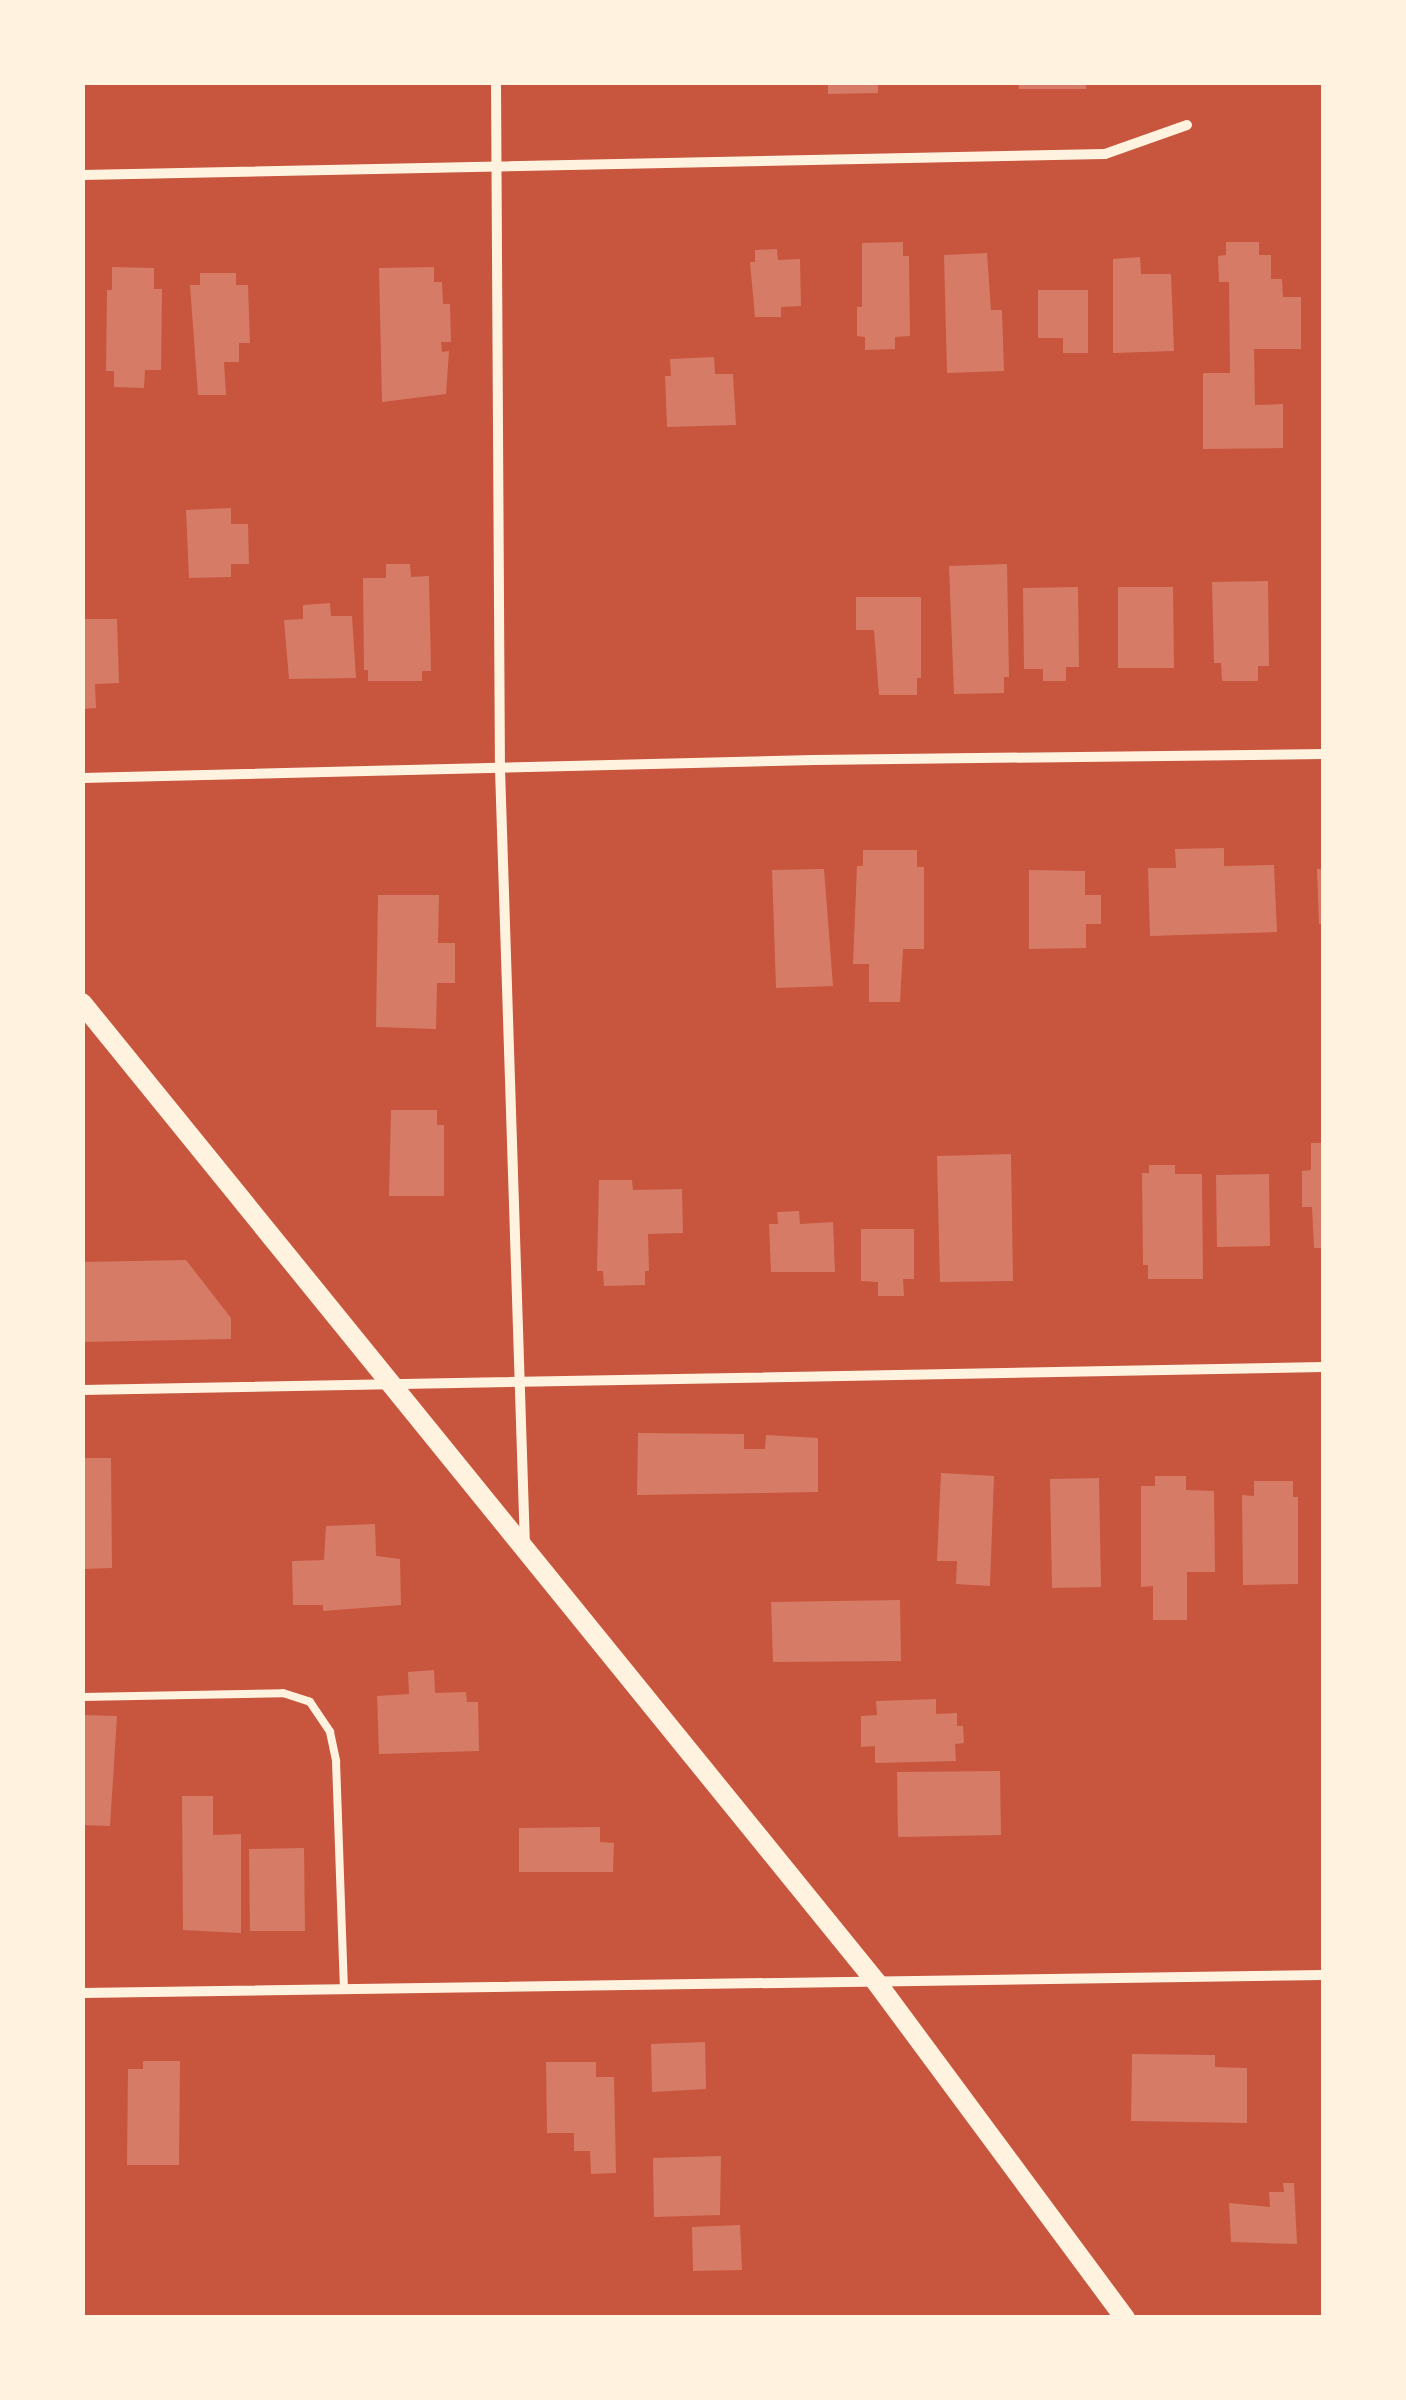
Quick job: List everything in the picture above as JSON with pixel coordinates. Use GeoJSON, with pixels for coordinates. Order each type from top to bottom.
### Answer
{"type":"FeatureCollection","features":[{"type":"Feature","properties":{"kind":"main road"},"geometry":{"type":"LineString","coordinates":[[82,1003],[878,1983],[1125,2318]]}},
{"type":"Feature","properties":{"kind":"street"},"geometry":{"type":"LineString","coordinates":[[496,82],[500,769],[525,1547]]}},
{"type":"Feature","properties":{"kind":"street"},"geometry":{"type":"LineString","coordinates":[[82,175],[1106,154],[1187,125]]}},
{"type":"Feature","properties":{"kind":"street"},"geometry":{"type":"LineString","coordinates":[[82,778],[1324,754]]}},
{"type":"Feature","properties":{"kind":"street"},"geometry":{"type":"LineString","coordinates":[[82,1390],[1324,1367]]}},
{"type":"Feature","properties":{"kind":"street"},"geometry":{"type":"LineString","coordinates":[[82,1993],[1324,1975]]}},
{"type":"Feature","properties":{"kind":"lane"},"geometry":{"type":"LineString","coordinates":[[82,1697],[283,1692],[310,1702],[330,1732],[336,1761],[344,1990]]}},
{"type":"Feature","properties":{"kind":"building"},"geometry":{"type":"Polygon","coordinates":[[[828,82],[878,82],[878,93],[828,94],[828,82]]]}},
{"type":"Feature","properties":{"kind":"building"},"geometry":{"type":"Polygon","coordinates":[[[1018,82],[1086,82],[1086,89],[1019,89],[1018,82]]]}},
{"type":"Feature","properties":{"kind":"building"},"geometry":{"type":"Polygon","coordinates":[[[903,242],[903,256],[909,256],[910,336],[895,337],[895,349],[865,350],[865,337],[857,336],[857,307],[862,307],[862,243],[903,242]]]}},
{"type":"Feature","properties":{"kind":"building"},"geometry":{"type":"Polygon","coordinates":[[[1226,242],[1259,242],[1259,255],[1271,255],[1271,279],[1282,279],[1283,297],[1301,297],[1301,349],[1254,349],[1255,405],[1283,404],[1283,448],[1203,449],[1203,373],[1230,373],[1229,282],[1219,282],[1218,256],[1226,255],[1226,242]]]}},
{"type":"Feature","properties":{"kind":"building"},"geometry":{"type":"Polygon","coordinates":[[[777,249],[778,260],[800,259],[801,306],[781,307],[781,317],[755,317],[750,262],[755,262],[755,250],[777,249]]]}},
{"type":"Feature","properties":{"kind":"building"},"geometry":{"type":"Polygon","coordinates":[[[987,253],[991,310],[1002,310],[1004,371],[947,373],[944,255],[987,253]]]}},
{"type":"Feature","properties":{"kind":"building"},"geometry":{"type":"Polygon","coordinates":[[[1140,257],[1141,274],[1171,274],[1174,351],[1113,353],[1113,259],[1140,257]]]}},
{"type":"Feature","properties":{"kind":"building"},"geometry":{"type":"Polygon","coordinates":[[[112,267],[154,268],[154,289],[162,289],[161,370],[145,370],[144,388],[114,387],[114,371],[106,371],[107,290],[112,290],[112,267]]]}},
{"type":"Feature","properties":{"kind":"building"},"geometry":{"type":"Polygon","coordinates":[[[434,267],[434,282],[442,282],[443,304],[450,304],[451,342],[441,342],[442,352],[449,351],[446,394],[382,402],[379,268],[434,267]]]}},
{"type":"Feature","properties":{"kind":"building"},"geometry":{"type":"Polygon","coordinates":[[[200,273],[236,273],[236,285],[248,285],[250,343],[239,343],[239,362],[224,362],[226,395],[198,395],[190,285],[200,285],[200,273]]]}},
{"type":"Feature","properties":{"kind":"building"},"geometry":{"type":"Polygon","coordinates":[[[1038,290],[1088,290],[1088,353],[1063,353],[1063,338],[1038,338],[1038,290]]]}},
{"type":"Feature","properties":{"kind":"building"},"geometry":{"type":"Polygon","coordinates":[[[714,357],[715,374],[733,374],[736,425],[667,427],[665,376],[671,376],[670,359],[714,357]]]}},
{"type":"Feature","properties":{"kind":"building"},"geometry":{"type":"Polygon","coordinates":[[[231,508],[231,524],[248,524],[249,564],[231,564],[231,577],[189,578],[186,510],[231,508]]]}},
{"type":"Feature","properties":{"kind":"building"},"geometry":{"type":"Polygon","coordinates":[[[386,564],[410,564],[411,577],[429,576],[431,671],[422,671],[422,681],[368,681],[368,670],[364,670],[363,578],[386,578],[386,564]]]}},
{"type":"Feature","properties":{"kind":"building"},"geometry":{"type":"Polygon","coordinates":[[[1007,564],[1009,677],[1004,677],[1004,693],[954,694],[949,566],[1007,564]]]}},
{"type":"Feature","properties":{"kind":"building"},"geometry":{"type":"Polygon","coordinates":[[[1268,581],[1269,666],[1258,666],[1258,681],[1222,681],[1221,663],[1214,663],[1212,582],[1268,581]]]}},
{"type":"Feature","properties":{"kind":"building"},"geometry":{"type":"Polygon","coordinates":[[[1078,587],[1079,667],[1066,667],[1066,681],[1043,681],[1043,669],[1024,669],[1023,588],[1078,587]]]}},
{"type":"Feature","properties":{"kind":"building"},"geometry":{"type":"Polygon","coordinates":[[[1118,587],[1173,587],[1174,668],[1118,668],[1118,587]]]}},
{"type":"Feature","properties":{"kind":"building"},"geometry":{"type":"Polygon","coordinates":[[[856,597],[921,597],[921,678],[917,678],[917,695],[879,695],[874,630],[856,630],[856,597]]]}},
{"type":"Feature","properties":{"kind":"building"},"geometry":{"type":"Polygon","coordinates":[[[330,603],[331,616],[352,616],[356,678],[289,679],[284,620],[303,619],[303,605],[330,603]]]}},
{"type":"Feature","properties":{"kind":"building"},"geometry":{"type":"Polygon","coordinates":[[[82,619],[117,619],[119,683],[95,684],[96,708],[82,709],[82,619]]]}},
{"type":"Feature","properties":{"kind":"building"},"geometry":{"type":"Polygon","coordinates":[[[1224,848],[1224,866],[1274,865],[1277,932],[1150,936],[1148,868],[1176,868],[1175,849],[1224,848]]]}},
{"type":"Feature","properties":{"kind":"building"},"geometry":{"type":"Polygon","coordinates":[[[863,850],[917,850],[917,867],[924,867],[924,949],[903,949],[900,1002],[869,1002],[869,964],[853,964],[857,866],[863,866],[863,850]]]}},
{"type":"Feature","properties":{"kind":"building"},"geometry":{"type":"Polygon","coordinates":[[[824,869],[833,986],[776,988],[772,870],[824,869]]]}},
{"type":"Feature","properties":{"kind":"building"},"geometry":{"type":"Polygon","coordinates":[[[1317,869],[1324,869],[1324,924],[1319,924],[1317,869]]]}},
{"type":"Feature","properties":{"kind":"building"},"geometry":{"type":"Polygon","coordinates":[[[1029,870],[1085,871],[1085,895],[1101,895],[1101,924],[1086,924],[1086,948],[1029,949],[1029,870]]]}},
{"type":"Feature","properties":{"kind":"building"},"geometry":{"type":"Polygon","coordinates":[[[378,895],[439,895],[438,943],[455,943],[455,983],[437,983],[436,1029],[376,1027],[378,895]]]}},
{"type":"Feature","properties":{"kind":"building"},"geometry":{"type":"Polygon","coordinates":[[[391,1110],[437,1110],[437,1125],[444,1125],[444,1196],[389,1196],[391,1110]]]}},
{"type":"Feature","properties":{"kind":"building"},"geometry":{"type":"Polygon","coordinates":[[[1311,1143],[1324,1143],[1324,1248],[1314,1248],[1312,1207],[1302,1207],[1302,1171],[1311,1170],[1311,1143]]]}},
{"type":"Feature","properties":{"kind":"building"},"geometry":{"type":"Polygon","coordinates":[[[1011,1154],[1013,1281],[940,1282],[937,1156],[1011,1154]]]}},
{"type":"Feature","properties":{"kind":"building"},"geometry":{"type":"Polygon","coordinates":[[[1149,1165],[1175,1165],[1175,1174],[1202,1174],[1203,1279],[1148,1279],[1148,1265],[1143,1265],[1142,1173],[1149,1173],[1149,1165]]]}},
{"type":"Feature","properties":{"kind":"building"},"geometry":{"type":"Polygon","coordinates":[[[1269,1174],[1270,1246],[1217,1247],[1216,1175],[1269,1174]]]}},
{"type":"Feature","properties":{"kind":"building"},"geometry":{"type":"Polygon","coordinates":[[[599,1180],[632,1180],[633,1190],[682,1189],[683,1233],[648,1234],[649,1271],[645,1271],[645,1285],[604,1286],[603,1271],[597,1271],[599,1180]]]}},
{"type":"Feature","properties":{"kind":"building"},"geometry":{"type":"Polygon","coordinates":[[[799,1211],[800,1224],[833,1222],[835,1272],[771,1272],[769,1224],[778,1224],[777,1212],[799,1211]]]}},
{"type":"Feature","properties":{"kind":"building"},"geometry":{"type":"Polygon","coordinates":[[[861,1229],[914,1229],[914,1279],[903,1279],[904,1296],[878,1296],[878,1282],[861,1281],[861,1229]]]}},
{"type":"Feature","properties":{"kind":"building"},"geometry":{"type":"Polygon","coordinates":[[[186,1260],[231,1318],[231,1339],[82,1342],[82,1262],[186,1260]]]}},
{"type":"Feature","properties":{"kind":"building"},"geometry":{"type":"Polygon","coordinates":[[[638,1433],[744,1434],[744,1449],[765,1449],[766,1435],[818,1438],[818,1492],[637,1495],[638,1433]]]}},
{"type":"Feature","properties":{"kind":"building"},"geometry":{"type":"Polygon","coordinates":[[[82,1458],[111,1458],[112,1568],[82,1569],[82,1458]]]}},
{"type":"Feature","properties":{"kind":"building"},"geometry":{"type":"Polygon","coordinates":[[[941,1473],[994,1476],[990,1586],[956,1584],[957,1561],[937,1561],[941,1473]]]}},
{"type":"Feature","properties":{"kind":"building"},"geometry":{"type":"Polygon","coordinates":[[[1155,1476],[1186,1476],[1186,1490],[1214,1491],[1215,1572],[1187,1572],[1187,1620],[1153,1620],[1153,1586],[1141,1587],[1141,1486],[1155,1486],[1155,1476]]]}},
{"type":"Feature","properties":{"kind":"building"},"geometry":{"type":"Polygon","coordinates":[[[1099,1478],[1101,1587],[1052,1588],[1050,1479],[1099,1478]]]}},
{"type":"Feature","properties":{"kind":"building"},"geometry":{"type":"Polygon","coordinates":[[[1254,1481],[1293,1481],[1293,1497],[1298,1497],[1298,1584],[1243,1585],[1242,1495],[1254,1496],[1254,1481]]]}},
{"type":"Feature","properties":{"kind":"building"},"geometry":{"type":"Polygon","coordinates":[[[375,1524],[376,1556],[400,1559],[401,1605],[323,1611],[323,1605],[293,1605],[292,1561],[324,1560],[326,1526],[375,1524]]]}},
{"type":"Feature","properties":{"kind":"building"},"geometry":{"type":"Polygon","coordinates":[[[900,1600],[901,1661],[773,1662],[771,1602],[900,1600]]]}},
{"type":"Feature","properties":{"kind":"building"},"geometry":{"type":"Polygon","coordinates":[[[434,1670],[435,1693],[466,1692],[467,1702],[478,1702],[479,1751],[379,1754],[377,1696],[409,1694],[408,1672],[434,1670]]]}},
{"type":"Feature","properties":{"kind":"building"},"geometry":{"type":"Polygon","coordinates":[[[936,1699],[936,1714],[957,1713],[957,1726],[963,1726],[964,1743],[955,1744],[956,1761],[875,1763],[875,1746],[861,1747],[861,1716],[877,1715],[876,1701],[936,1699]]]}},
{"type":"Feature","properties":{"kind":"building"},"geometry":{"type":"Polygon","coordinates":[[[82,1715],[117,1716],[110,1826],[82,1825],[82,1715]]]}},
{"type":"Feature","properties":{"kind":"building"},"geometry":{"type":"Polygon","coordinates":[[[1000,1771],[1001,1835],[898,1837],[897,1772],[1000,1771]]]}},
{"type":"Feature","properties":{"kind":"building"},"geometry":{"type":"Polygon","coordinates":[[[182,1796],[213,1796],[213,1835],[241,1834],[241,1933],[183,1930],[182,1796]]]}},
{"type":"Feature","properties":{"kind":"building"},"geometry":{"type":"Polygon","coordinates":[[[600,1827],[600,1842],[614,1843],[613,1872],[519,1872],[519,1828],[600,1827]]]}},
{"type":"Feature","properties":{"kind":"building"},"geometry":{"type":"Polygon","coordinates":[[[304,1848],[305,1931],[250,1931],[249,1849],[304,1848]]]}},
{"type":"Feature","properties":{"kind":"building"},"geometry":{"type":"Polygon","coordinates":[[[705,2042],[706,2089],[652,2092],[651,2044],[705,2042]]]}},
{"type":"Feature","properties":{"kind":"building"},"geometry":{"type":"Polygon","coordinates":[[[1132,2054],[1215,2055],[1215,2067],[1247,2068],[1247,2123],[1131,2121],[1132,2054]]]}},
{"type":"Feature","properties":{"kind":"building"},"geometry":{"type":"Polygon","coordinates":[[[143,2061],[180,2061],[179,2165],[127,2165],[128,2069],[143,2069],[143,2061]]]}},
{"type":"Feature","properties":{"kind":"building"},"geometry":{"type":"Polygon","coordinates":[[[546,2062],[596,2062],[596,2077],[614,2077],[616,2173],[591,2174],[590,2151],[574,2151],[574,2133],[547,2133],[546,2062]]]}},
{"type":"Feature","properties":{"kind":"building"},"geometry":{"type":"Polygon","coordinates":[[[721,2156],[720,2215],[654,2217],[653,2158],[721,2156]]]}},
{"type":"Feature","properties":{"kind":"building"},"geometry":{"type":"Polygon","coordinates":[[[1283,2183],[1294,2183],[1297,2244],[1231,2242],[1229,2203],[1270,2207],[1269,2192],[1284,2192],[1283,2183]]]}},
{"type":"Feature","properties":{"kind":"building"},"geometry":{"type":"Polygon","coordinates":[[[740,2225],[742,2270],[693,2271],[692,2227],[740,2225]]]}}]}
